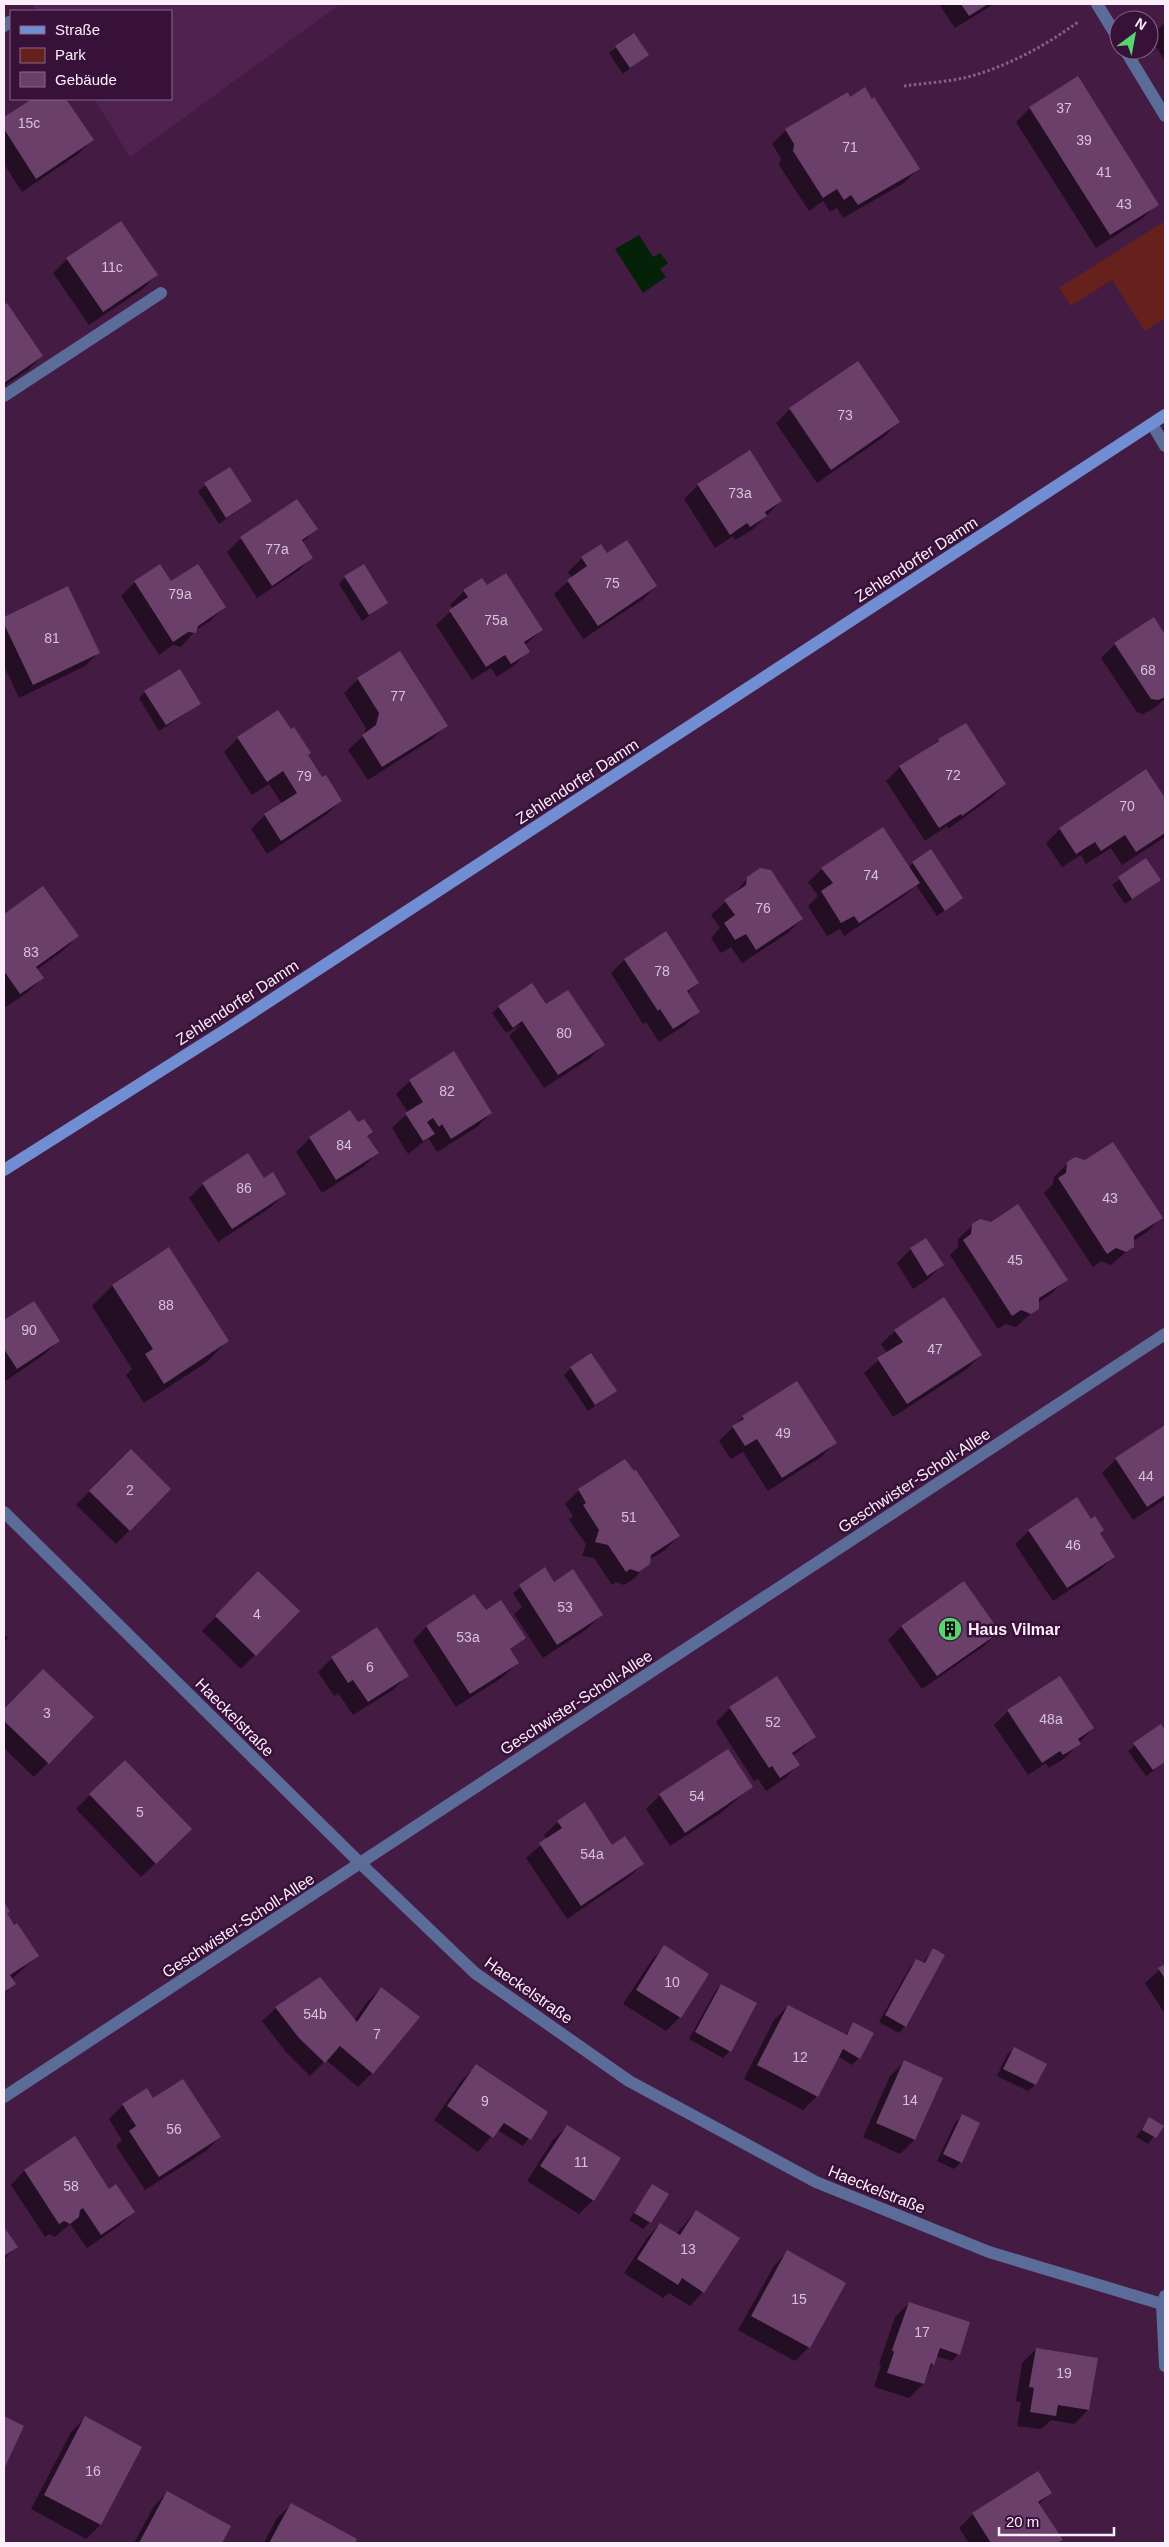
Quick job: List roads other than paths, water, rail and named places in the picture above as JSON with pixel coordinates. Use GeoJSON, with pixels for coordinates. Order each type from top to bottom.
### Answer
{"type":"FeatureCollection","features":[{"type":"Feature","properties":{"kind":"main road","name":"Zehlendorfer Damm"},"geometry":{"type":"LineString","coordinates":[[4,1170],[238,1021],[1165,416]]}},
{"type":"Feature","properties":{"kind":"street"},"geometry":{"type":"LineString","coordinates":[[1098,6],[1109,24]]}},
{"type":"Feature","properties":{"kind":"street"},"geometry":{"type":"LineString","coordinates":[[1131,60],[1165,116]]}},
{"type":"Feature","properties":{"kind":"street"},"geometry":{"type":"LineString","coordinates":[[4,396],[161,293]]}},
{"type":"Feature","properties":{"kind":"street"},"geometry":{"type":"LineString","coordinates":[[1152,424],[1165,446]]}},
{"type":"Feature","properties":{"kind":"street","name":"Geschwister-Scholl-Allee"},"geometry":{"type":"LineString","coordinates":[[4,2096],[361,1864],[1165,1334]]}},
{"type":"Feature","properties":{"kind":"street","name":"Haeckelstraße"},"geometry":{"type":"LineString","coordinates":[[4,1512],[361,1864],[475,1973],[630,2081],[816,2182],[989,2252],[1164,2300]]}},
{"type":"Feature","properties":{"kind":"street"},"geometry":{"type":"LineString","coordinates":[[1164,2300],[1165,2366]]}},
{"type":"Feature","properties":{"kind":"place","name":"Haus Vilmar"},"geometry":{"type":"Point","coordinates":[950,1629]}}]}
